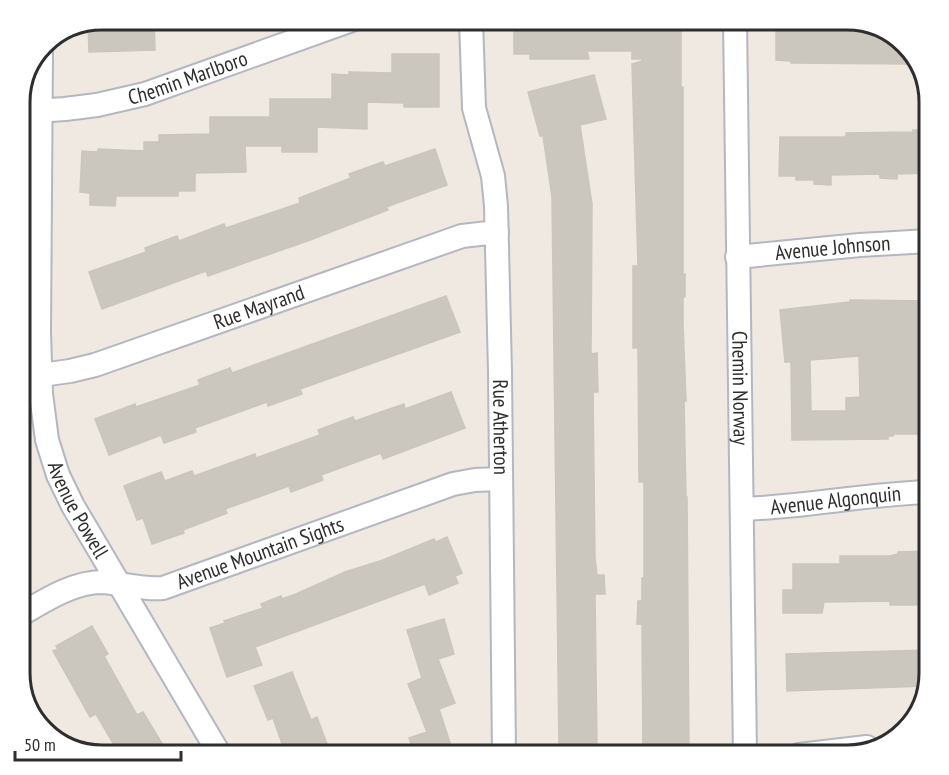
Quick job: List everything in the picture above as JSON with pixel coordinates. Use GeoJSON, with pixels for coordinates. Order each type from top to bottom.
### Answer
{"type":"FeatureCollection","features":[{"type":"Feature","properties":{"kind":"street","name":"Chemin Marlboro"},"geometry":{"type":"LineString","coordinates":[[30,112],[97,105],[145,94],[297,30]]}},
{"type":"Feature","properties":{"kind":"street","name":"Rue Atherton"},"geometry":{"type":"LineString","coordinates":[[471,30],[473,100],[493,176],[497,232],[504,745]]}},
{"type":"Feature","properties":{"kind":"street","name":"Chemin Norway"},"geometry":{"type":"LineString","coordinates":[[735,30],[745,745]]}},
{"type":"Feature","properties":{"kind":"street","name":"Avenue Powell"},"geometry":{"type":"LineString","coordinates":[[38,69],[30,112],[39,332],[30,376],[58,475],[73,506],[214,745]]}},
{"type":"Feature","properties":{"kind":"street","name":"Rue Mayrand"},"geometry":{"type":"LineString","coordinates":[[30,376],[95,365],[462,236],[497,232]]}},
{"type":"Feature","properties":{"kind":"street","name":"Avenue Johnson"},"geometry":{"type":"LineString","coordinates":[[737,257],[919,242]]}},
{"type":"Feature","properties":{"kind":"street","name":"Avenue Mountain Sights"},"geometry":{"type":"LineString","coordinates":[[30,610],[85,583],[104,582],[151,589],[163,588],[453,484],[501,479]]}},
{"type":"Feature","properties":{"kind":"street","name":"Avenue Algonquin"},"geometry":{"type":"LineString","coordinates":[[742,509],[789,506],[852,497],[919,493]]}},
{"type":"Feature","properties":{"kind":"building"},"geometry":{"type":"Polygon","coordinates":[[[154,30],[155,50],[89,52],[88,31],[154,30]]]}},
{"type":"Feature","properties":{"kind":"building"},"geometry":{"type":"Polygon","coordinates":[[[514,30],[681,30],[689,745],[643,745],[642,624],[637,624],[638,601],[642,601],[642,578],[644,578],[644,482],[639,482],[638,348],[633,348],[633,266],[638,266],[632,64],[642,59],[632,59],[632,51],[587,51],[589,59],[530,59],[530,54],[514,54],[514,30]]]}},
{"type":"Feature","properties":{"kind":"building"},"geometry":{"type":"Polygon","coordinates":[[[776,30],[848,30],[875,35],[895,48],[908,64],[791,63],[791,61],[776,60],[776,30]]]}},
{"type":"Feature","properties":{"kind":"building"},"geometry":{"type":"Polygon","coordinates":[[[392,54],[439,54],[439,107],[404,107],[404,103],[367,102],[367,129],[317,127],[317,152],[282,152],[282,146],[245,146],[246,172],[195,173],[195,191],[178,191],[178,196],[116,196],[115,206],[90,205],[90,193],[80,192],[82,151],[98,152],[98,149],[144,151],[144,142],[159,142],[159,135],[210,134],[210,117],[270,117],[270,99],[332,99],[332,74],[392,73],[392,54]]]}},
{"type":"Feature","properties":{"kind":"building"},"geometry":{"type":"Polygon","coordinates":[[[594,75],[606,119],[580,125],[592,204],[591,354],[597,353],[598,392],[593,392],[595,558],[597,575],[604,575],[605,594],[595,594],[597,745],[559,745],[552,197],[543,136],[540,136],[528,92],[594,75]]]}},
{"type":"Feature","properties":{"kind":"building"},"geometry":{"type":"Polygon","coordinates":[[[913,130],[919,130],[919,173],[897,174],[897,179],[880,178],[880,174],[831,175],[831,185],[814,184],[814,180],[796,180],[796,176],[779,176],[780,137],[846,137],[846,133],[913,132],[913,130]]]}},
{"type":"Feature","properties":{"kind":"building"},"geometry":{"type":"Polygon","coordinates":[[[435,149],[447,185],[386,207],[388,210],[310,240],[208,276],[206,271],[102,309],[89,272],[146,252],[145,248],[177,236],[179,241],[224,224],[226,228],[300,203],[299,198],[351,178],[349,174],[383,162],[385,166],[435,149]]]}},
{"type":"Feature","properties":{"kind":"building"},"geometry":{"type":"Polygon","coordinates":[[[446,296],[460,332],[300,389],[302,394],[268,406],[267,402],[195,428],[196,432],[164,443],[161,435],[109,455],[95,419],[135,404],[136,407],[200,385],[198,380],[230,368],[232,373],[446,296]]]}},
{"type":"Feature","properties":{"kind":"building"},"geometry":{"type":"Polygon","coordinates":[[[850,300],[919,301],[919,434],[893,434],[893,436],[888,436],[888,439],[792,440],[791,362],[785,362],[780,310],[850,302],[850,300]],[[859,356],[810,360],[811,411],[846,411],[846,398],[860,397],[859,356]]]}},
{"type":"Feature","properties":{"kind":"building"},"geometry":{"type":"Polygon","coordinates":[[[451,392],[465,428],[383,459],[381,453],[321,475],[323,480],[291,492],[289,486],[225,509],[227,513],[183,530],[184,533],[152,544],[143,518],[137,520],[124,486],[161,472],[165,481],[192,471],[194,476],[255,454],[256,458],[320,435],[318,430],[353,417],[355,421],[404,404],[405,409],[451,392]]]}},
{"type":"Feature","properties":{"kind":"building"},"geometry":{"type":"Polygon","coordinates":[[[447,537],[462,573],[455,576],[458,583],[429,595],[425,584],[255,647],[262,665],[227,677],[210,628],[263,608],[261,604],[281,596],[282,599],[345,572],[383,560],[434,539],[436,542],[447,537]]]}},
{"type":"Feature","properties":{"kind":"building"},"geometry":{"type":"Polygon","coordinates":[[[919,551],[919,605],[890,605],[890,601],[824,602],[822,613],[783,613],[783,590],[793,590],[793,564],[840,564],[840,556],[890,556],[898,552],[919,551]]]}},
{"type":"Feature","properties":{"kind":"building"},"geometry":{"type":"Polygon","coordinates":[[[444,619],[454,654],[438,659],[455,703],[439,709],[451,745],[411,745],[409,738],[427,732],[408,684],[422,678],[407,630],[444,619]]]}},
{"type":"Feature","properties":{"kind":"building"},"geometry":{"type":"Polygon","coordinates":[[[92,626],[108,654],[104,656],[137,715],[143,712],[163,745],[114,745],[96,714],[90,717],[53,651],[58,649],[56,646],[92,626]]]}},
{"type":"Feature","properties":{"kind":"building"},"geometry":{"type":"Polygon","coordinates":[[[919,650],[918,686],[787,691],[786,654],[919,650]]]}},
{"type":"Feature","properties":{"kind":"building"},"geometry":{"type":"Polygon","coordinates":[[[292,672],[311,720],[317,717],[327,745],[282,745],[273,718],[268,720],[254,686],[292,672]]]}}]}
